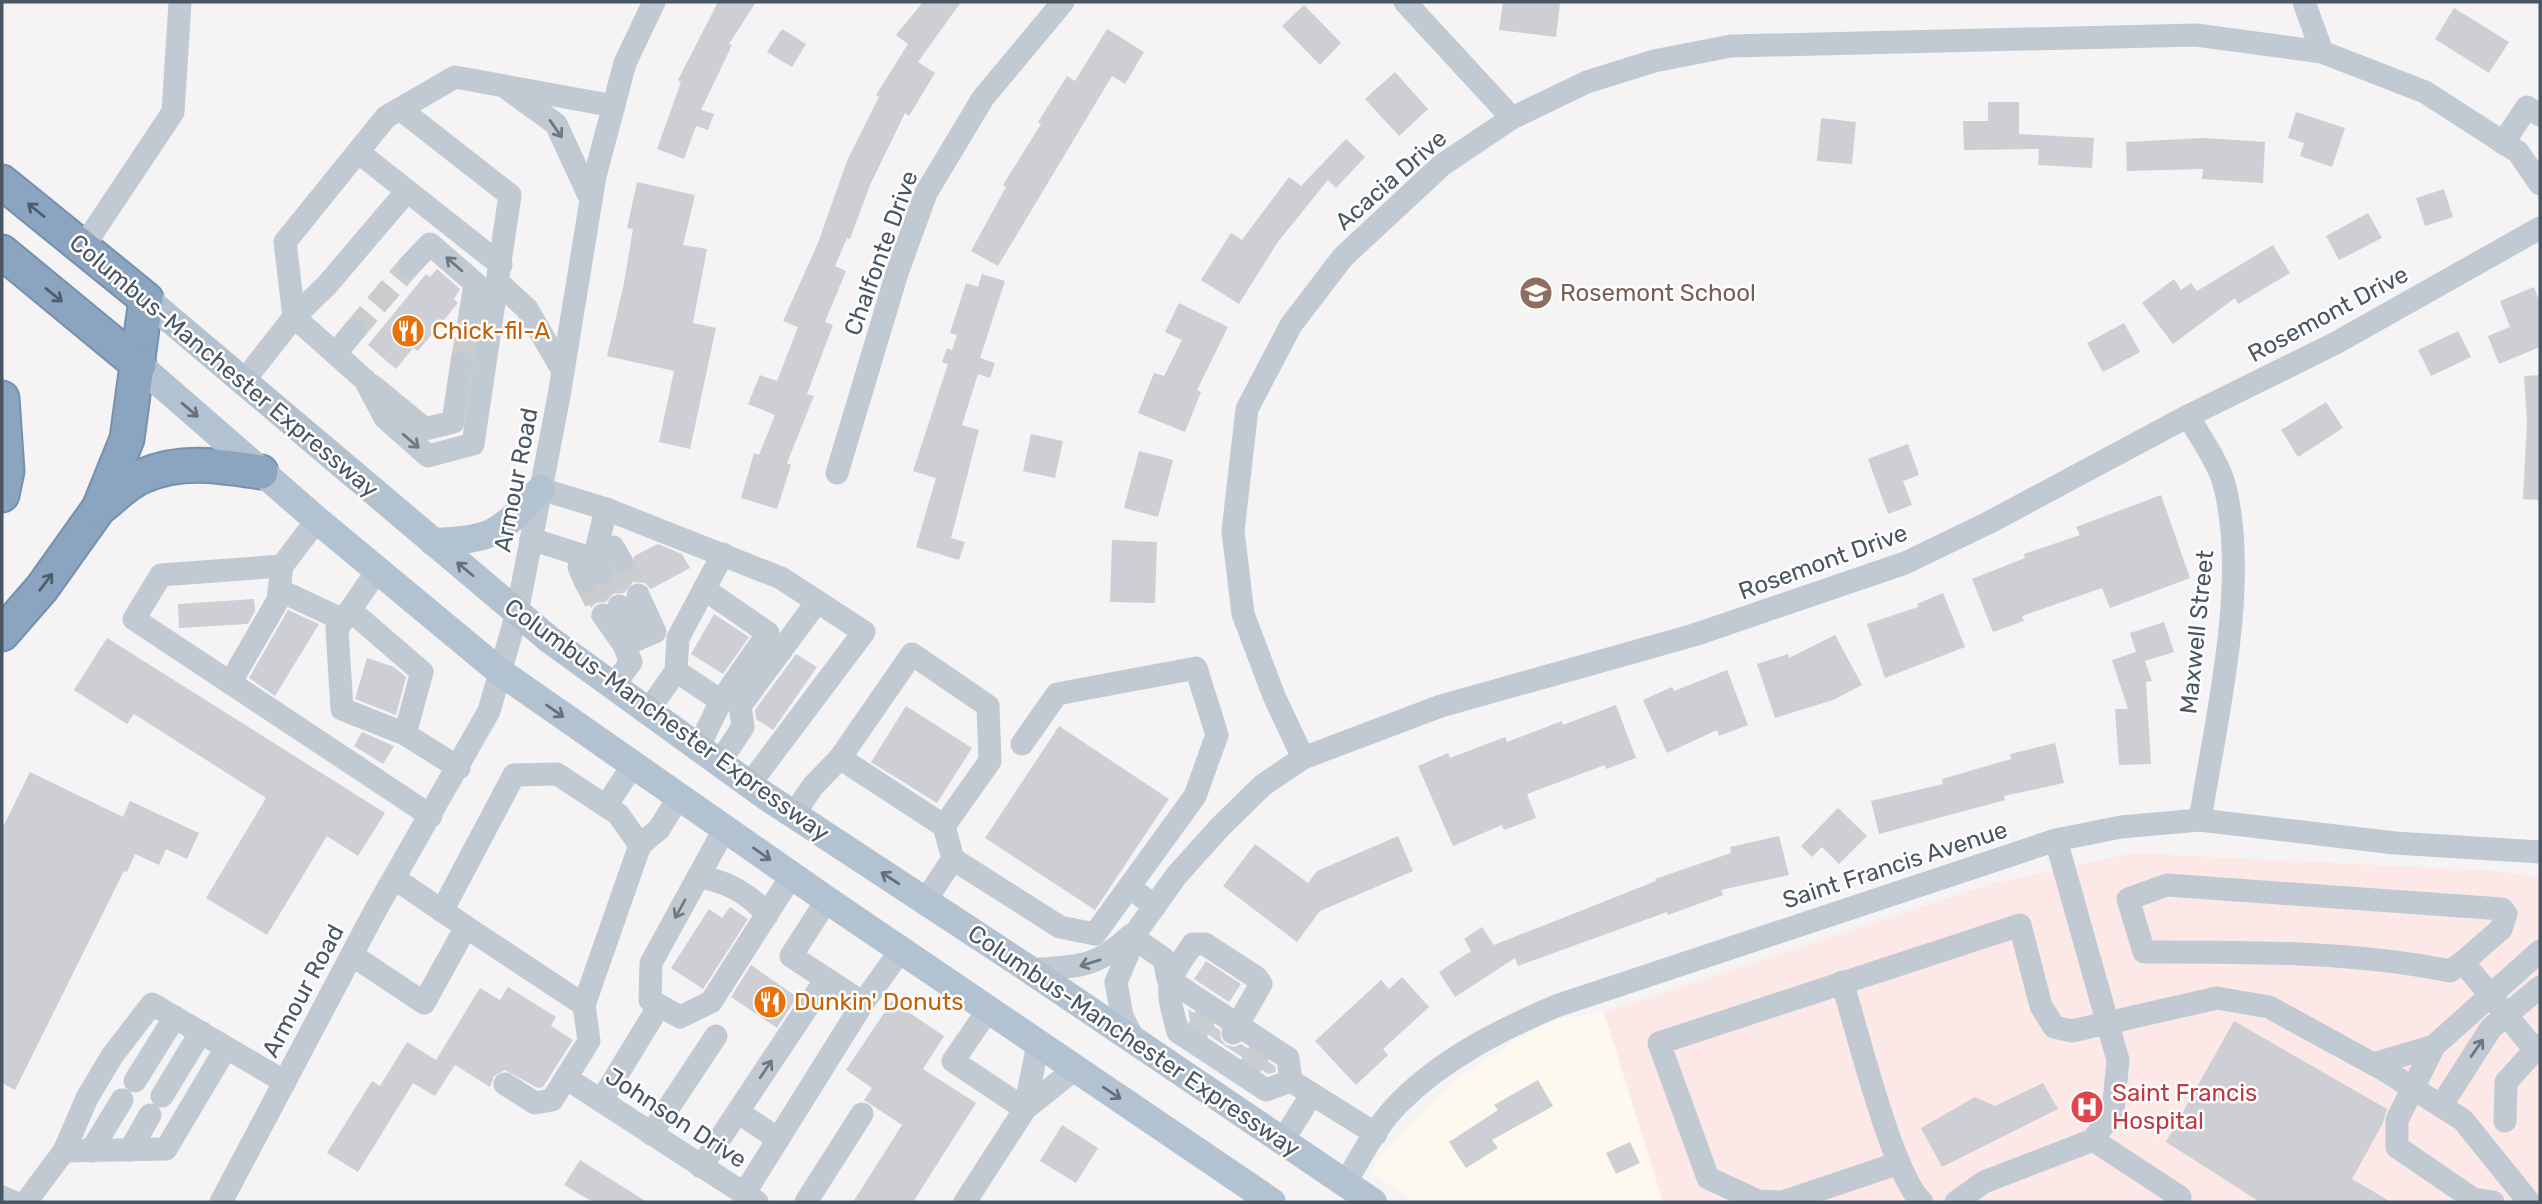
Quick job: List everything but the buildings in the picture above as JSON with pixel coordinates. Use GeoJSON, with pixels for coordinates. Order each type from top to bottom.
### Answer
{"type":"FeatureCollection","features":[{"type":"Feature","properties":{"kind":"highway","name":"Columbus-Manchester Expressway"},"geometry":{"type":"LineString","coordinates":[[2,182],[146,299]]}},
{"type":"Feature","properties":{"kind":"highway"},"geometry":{"type":"LineString","coordinates":[[2,252],[139,365]]}},
{"type":"Feature","properties":{"kind":"highway"},"geometry":{"type":"LineString","coordinates":[[2,634],[42,588],[99,508],[127,439],[146,299]]}},
{"type":"Feature","properties":{"kind":"highway"},"geometry":{"type":"LineString","coordinates":[[2,398],[6,471],[2,495]]}},
{"type":"Feature","properties":{"kind":"highway"},"geometry":{"type":"LineString","coordinates":[[99,508],[141,477],[178,465],[216,466],[261,472]]}},
{"type":"Feature","properties":{"kind":"main road","name":"Columbus-Manchester Expressway"},"geometry":{"type":"LineString","coordinates":[[146,299],[517,613],[613,686],[793,815],[1135,1040],[1373,1202]]}},
{"type":"Feature","properties":{"kind":"main road"},"geometry":{"type":"LineString","coordinates":[[139,365],[317,520],[499,671],[827,900],[1272,1202]]}},
{"type":"Feature","properties":{"kind":"main road"},"geometry":{"type":"LineString","coordinates":[[433,542],[480,539],[506,525],[541,489]]}},
{"type":"Feature","properties":{"kind":"street"},"geometry":{"type":"LineString","coordinates":[[83,247],[173,112],[180,2]]}},
{"type":"Feature","properties":{"kind":"street","name":"Armour Road"},"geometry":{"type":"LineString","coordinates":[[222,1202],[352,955],[489,711],[517,613],[563,370],[591,200],[625,63],[654,2]]}},
{"type":"Feature","properties":{"kind":"street","name":"Chalfonte Drive"},"geometry":{"type":"LineString","coordinates":[[837,473],[893,285],[926,193],[983,98],[1063,2]]}},
{"type":"Feature","properties":{"kind":"street"},"geometry":{"type":"LineString","coordinates":[[1405,2],[1513,118]]}},
{"type":"Feature","properties":{"kind":"street"},"geometry":{"type":"LineString","coordinates":[[2304,2],[2322,52]]}},
{"type":"Feature","properties":{"kind":"street","name":"Acacia Drive"},"geometry":{"type":"LineString","coordinates":[[1303,758],[1274,696],[1243,614],[1233,531],[1247,409],[1291,325],[1343,257],[1442,165],[1513,118],[1587,82],[1654,61],[1731,46],[2196,35],[2322,52],[2425,92],[2518,152],[2540,184]]}},
{"type":"Feature","properties":{"kind":"street"},"geometry":{"type":"LineString","coordinates":[[462,362],[453,422],[425,429],[294,317],[285,242],[386,117],[455,77],[614,106]]}},
{"type":"Feature","properties":{"kind":"street"},"geometry":{"type":"LineString","coordinates":[[504,86],[556,124],[591,200]]}},
{"type":"Feature","properties":{"kind":"street"},"geometry":{"type":"LineString","coordinates":[[2504,143],[2527,107],[2540,115]]}},
{"type":"Feature","properties":{"kind":"street"},"geometry":{"type":"LineString","coordinates":[[365,380],[385,418],[428,456],[473,444],[510,195],[400,109]]}},
{"type":"Feature","properties":{"kind":"street"},"geometry":{"type":"LineString","coordinates":[[358,152],[407,191],[500,274],[527,309],[563,370]]}},
{"type":"Feature","properties":{"kind":"street"},"geometry":{"type":"LineString","coordinates":[[243,382],[294,317],[327,285],[407,191]]}},
{"type":"Feature","properties":{"kind":"street","name":"Rosemont Drive"},"geometry":{"type":"LineString","coordinates":[[1135,1040],[1122,1016],[1116,982],[1136,933],[1176,876],[1224,822],[1263,785],[1303,758],[1441,706],[1693,635],[1905,564],[1988,523],[2188,416],[2334,344],[2540,228]]}},
{"type":"Feature","properties":{"kind":"street"},"geometry":{"type":"LineString","coordinates":[[409,266],[430,244],[475,283],[470,316]]}},
{"type":"Feature","properties":{"kind":"street"},"geometry":{"type":"LineString","coordinates":[[336,354],[354,331]]}},
{"type":"Feature","properties":{"kind":"street","name":"Maxwell Street"},"geometry":{"type":"LineString","coordinates":[[2188,416],[2224,484],[2232,530],[2234,578],[2200,820]]}},
{"type":"Feature","properties":{"kind":"street"},"geometry":{"type":"LineString","coordinates":[[541,489],[606,509],[781,578],[864,632],[749,785]]}},
{"type":"Feature","properties":{"kind":"street"},"geometry":{"type":"LineString","coordinates":[[593,571],[606,509]]}},
{"type":"Feature","properties":{"kind":"street"},"geometry":{"type":"LineString","coordinates":[[230,682],[278,600],[282,566],[317,520]]}},
{"type":"Feature","properties":{"kind":"street"},"geometry":{"type":"LineString","coordinates":[[531,539],[593,571]]}},
{"type":"Feature","properties":{"kind":"street"},"geometry":{"type":"LineString","coordinates":[[593,571],[613,547],[621,561]]}},
{"type":"Feature","properties":{"kind":"street"},"geometry":{"type":"LineString","coordinates":[[648,711],[677,671],[678,638],[723,554]]}},
{"type":"Feature","properties":{"kind":"street"},"geometry":{"type":"LineString","coordinates":[[282,566],[161,575],[134,619],[431,816]]}},
{"type":"Feature","properties":{"kind":"street"},"geometry":{"type":"LineString","coordinates":[[377,571],[337,629],[342,709],[405,734],[459,768]]}},
{"type":"Feature","properties":{"kind":"street"},"geometry":{"type":"LineString","coordinates":[[704,589],[768,634],[721,701],[709,755]]}},
{"type":"Feature","properties":{"kind":"street"},"geometry":{"type":"LineString","coordinates":[[279,590],[347,615],[422,672],[405,734]]}},
{"type":"Feature","properties":{"kind":"street"},"geometry":{"type":"LineString","coordinates":[[776,748],[743,727],[740,706],[817,602]]}},
{"type":"Feature","properties":{"kind":"street"},"geometry":{"type":"LineString","coordinates":[[613,686],[631,662],[631,642],[620,605],[655,632],[631,642]]}},
{"type":"Feature","properties":{"kind":"street"},"geometry":{"type":"LineString","coordinates":[[793,815],[813,786],[840,758],[912,654],[988,706],[990,761],[944,826]]}},
{"type":"Feature","properties":{"kind":"street"},"geometry":{"type":"LineString","coordinates":[[840,758],[944,826],[953,859],[1060,927],[1095,934],[1195,796],[1217,735],[1196,668],[1057,694],[1022,744]]}},
{"type":"Feature","properties":{"kind":"street"},"geometry":{"type":"LineString","coordinates":[[677,671],[721,701]]}},
{"type":"Feature","properties":{"kind":"street"},"geometry":{"type":"LineString","coordinates":[[709,755],[743,727]]}},
{"type":"Feature","properties":{"kind":"street"},"geometry":{"type":"LineString","coordinates":[[606,806],[633,765]]}},
{"type":"Feature","properties":{"kind":"street"},"geometry":{"type":"LineString","coordinates":[[442,911],[514,775],[557,774],[618,814],[640,845]]}},
{"type":"Feature","properties":{"kind":"street"},"geometry":{"type":"LineString","coordinates":[[1195,796],[1224,822]]}},
{"type":"Feature","properties":{"kind":"street"},"geometry":{"type":"LineString","coordinates":[[505,1084],[535,1103],[552,1100],[589,1041],[584,1005],[640,845],[659,829],[679,797]]}},
{"type":"Feature","properties":{"kind":"street","name":"Saint Francis Avenue"},"geometry":{"type":"LineString","coordinates":[[1346,1183],[1398,1102],[1441,1068],[1497,1032],[1556,1006],[2056,840],[2121,827],[2200,820],[2395,843],[2540,852]]}},
{"type":"Feature","properties":{"kind":"street"},"geometry":{"type":"LineString","coordinates":[[725,828],[651,963],[650,1000],[680,1017],[712,1002],[792,875]]}},
{"type":"Feature","properties":{"kind":"street"},"geometry":{"type":"LineString","coordinates":[[1956,1202],[1983,1182],[2093,1139],[2113,1111],[2118,1060],[2056,840]]}},
{"type":"Feature","properties":{"kind":"street"},"geometry":{"type":"LineString","coordinates":[[925,901],[953,859]]}},
{"type":"Feature","properties":{"kind":"street"},"geometry":{"type":"LineString","coordinates":[[698,877],[719,879],[758,905],[767,915]]}},
{"type":"Feature","properties":{"kind":"street"},"geometry":{"type":"LineString","coordinates":[[394,878],[584,1005]]}},
{"type":"Feature","properties":{"kind":"street"},"geometry":{"type":"LineString","coordinates":[[2166,885],[2502,909],[2506,914],[2501,929],[2463,962],[2450,971],[2410,963],[2332,958],[2144,952],[2128,899],[2166,885]]}},
{"type":"Feature","properties":{"kind":"street"},"geometry":{"type":"LineString","coordinates":[[1129,887],[1155,906]]}},
{"type":"Feature","properties":{"kind":"street"},"geometry":{"type":"LineString","coordinates":[[827,900],[791,956],[863,1003]]}},
{"type":"Feature","properties":{"kind":"street"},"geometry":{"type":"LineString","coordinates":[[1899,1163],[1781,1202],[1758,1201],[1708,1178],[1660,1043],[2020,925],[2041,1006],[2054,1027],[2072,1031],[2217,998],[2269,1007],[2373,1064],[2412,1088],[2441,1106],[2463,1120],[2523,1195],[2495,1202],[2473,1199],[2397,1147],[2398,1120],[2412,1088],[2434,1046],[2540,951]]}},
{"type":"Feature","properties":{"kind":"street"},"geometry":{"type":"LineString","coordinates":[[352,955],[424,1003],[466,928]]}},
{"type":"Feature","properties":{"kind":"street"},"geometry":{"type":"LineString","coordinates":[[1136,933],[1164,959],[1178,1032],[1247,1073],[1266,1090],[1291,1081]]}},
{"type":"Feature","properties":{"kind":"street","name":"Rosemont Drive"},"geometry":{"type":"LineString","coordinates":[[1030,970],[1095,963],[1112,954],[1136,933]]}},
{"type":"Feature","properties":{"kind":"street"},"geometry":{"type":"LineString","coordinates":[[1168,979],[1193,944],[1198,942],[1257,978],[1261,984],[1259,991],[1236,1029]]}},
{"type":"Feature","properties":{"kind":"street"},"geometry":{"type":"LineString","coordinates":[[750,1198],[778,1139],[863,1003],[901,950]]}},
{"type":"Feature","properties":{"kind":"street"},"geometry":{"type":"LineString","coordinates":[[2463,962],[2537,1047],[2505,1082],[2505,1121]]}},
{"type":"Feature","properties":{"kind":"street"},"geometry":{"type":"LineString","coordinates":[[701,1167],[826,979]]}},
{"type":"Feature","properties":{"kind":"street"},"geometry":{"type":"LineString","coordinates":[[1168,979],[1209,1012],[1263,1047],[1288,1058],[1291,1081]]}},
{"type":"Feature","properties":{"kind":"street"},"geometry":{"type":"LineString","coordinates":[[1842,982],[1899,1163],[1915,1195],[1922,1202]]}},
{"type":"Feature","properties":{"kind":"street"},"geometry":{"type":"LineString","coordinates":[[2441,1106],[2491,1028],[2540,987]]}},
{"type":"Feature","properties":{"kind":"street"},"geometry":{"type":"LineString","coordinates":[[26,1202],[64,1151],[87,1098],[111,1056],[152,1004],[285,1082]]}},
{"type":"Feature","properties":{"kind":"street"},"geometry":{"type":"LineString","coordinates":[[601,1101],[659,1006]]}},
{"type":"Feature","properties":{"kind":"street"},"geometry":{"type":"LineString","coordinates":[[988,1010],[953,1061],[1025,1109]]}},
{"type":"Feature","properties":{"kind":"street"},"geometry":{"type":"LineString","coordinates":[[91,1151],[175,1017]]}},
{"type":"Feature","properties":{"kind":"street"},"geometry":{"type":"LineString","coordinates":[[130,1150],[201,1032]]}},
{"type":"Feature","properties":{"kind":"street"},"geometry":{"type":"LineString","coordinates":[[651,1134],[716,1036]]}},
{"type":"Feature","properties":{"kind":"street"},"geometry":{"type":"LineString","coordinates":[[1174,1067],[1192,1038]]}},
{"type":"Feature","properties":{"kind":"street"},"geometry":{"type":"LineString","coordinates":[[1025,1109],[1038,1044]]}},
{"type":"Feature","properties":{"kind":"street"},"geometry":{"type":"LineString","coordinates":[[2373,1064],[2434,1046]]}},
{"type":"Feature","properties":{"kind":"street"},"geometry":{"type":"LineString","coordinates":[[64,1151],[166,1149],[226,1048]]}},
{"type":"Feature","properties":{"kind":"street"},"geometry":{"type":"LineString","coordinates":[[964,1202],[1025,1109],[1075,1069]]}},
{"type":"Feature","properties":{"kind":"street"},"geometry":{"type":"LineString","coordinates":[[2513,1072],[2540,1073]]}},
{"type":"Feature","properties":{"kind":"street","name":"Johnson Drive"},"geometry":{"type":"LineString","coordinates":[[566,1078],[750,1198]]}},
{"type":"Feature","properties":{"kind":"street"},"geometry":{"type":"LineString","coordinates":[[1291,1081],[1376,1134]]}},
{"type":"Feature","properties":{"kind":"street"},"geometry":{"type":"LineString","coordinates":[[1283,1140],[1312,1094]]}},
{"type":"Feature","properties":{"kind":"street"},"geometry":{"type":"LineString","coordinates":[[737,1112],[778,1139]]}},
{"type":"Feature","properties":{"kind":"street"},"geometry":{"type":"LineString","coordinates":[[806,1202],[862,1114]]}},
{"type":"Feature","properties":{"kind":"street"},"geometry":{"type":"LineString","coordinates":[[2093,1139],[2180,1197],[2177,1202]]}},
{"type":"Feature","properties":{"kind":"street"},"geometry":{"type":"LineString","coordinates":[[2,1197],[14,1202]]}},
{"type":"Feature","properties":{"kind":"shaded area","name":"Saint Francis Hospital"},"geometry":{"type":"Polygon","coordinates":[[[2133,853],[2495,871],[2540,877],[2540,1202],[1663,1202],[1604,1012],[1990,884],[2133,853]]]}},
{"type":"Feature","properties":{"kind":"shaded area"},"geometry":{"type":"Polygon","coordinates":[[[1604,1012],[1663,1202],[1416,1202],[1371,1172],[1383,1151],[1452,1083],[1512,1042],[1558,1019],[1604,1012]]]}},
{"type":"Feature","properties":{"kind":"tunnel"},"geometry":{"type":"LineString","coordinates":[[354,331],[409,266]]}},
{"type":"Feature","properties":{"kind":"tunnel"},"geometry":{"type":"LineString","coordinates":[[462,362],[470,316]]}},
{"type":"Feature","properties":{"kind":"tunnel"},"geometry":{"type":"LineString","coordinates":[[621,561],[638,595]]}},
{"type":"Feature","properties":{"kind":"tunnel"},"geometry":{"type":"LineString","coordinates":[[601,573],[619,606]]}},
{"type":"Feature","properties":{"kind":"tunnel"},"geometry":{"type":"LineString","coordinates":[[585,581],[603,615]]}},
{"type":"Feature","properties":{"kind":"tunnel"},"geometry":{"type":"LineString","coordinates":[[1194,1036],[1206,1016]]}},
{"type":"Feature","properties":{"kind":"tunnel"},"geometry":{"type":"LineString","coordinates":[[1248,1070],[1261,1050]]}},
{"type":"Feature","properties":{"kind":"place","name":"Rosemont School"},"geometry":{"type":"Point","coordinates":[1536,293]}},
{"type":"Feature","properties":{"kind":"place","name":"Chick-fil-A"},"geometry":{"type":"Point","coordinates":[408,331]}},
{"type":"Feature","properties":{"kind":"place","name":"Dunkin' Donuts"},"geometry":{"type":"Point","coordinates":[770,1002]}},
{"type":"Feature","properties":{"kind":"place","name":"Saint Francis Hospital"},"geometry":{"type":"Point","coordinates":[2087,1107]}}]}
